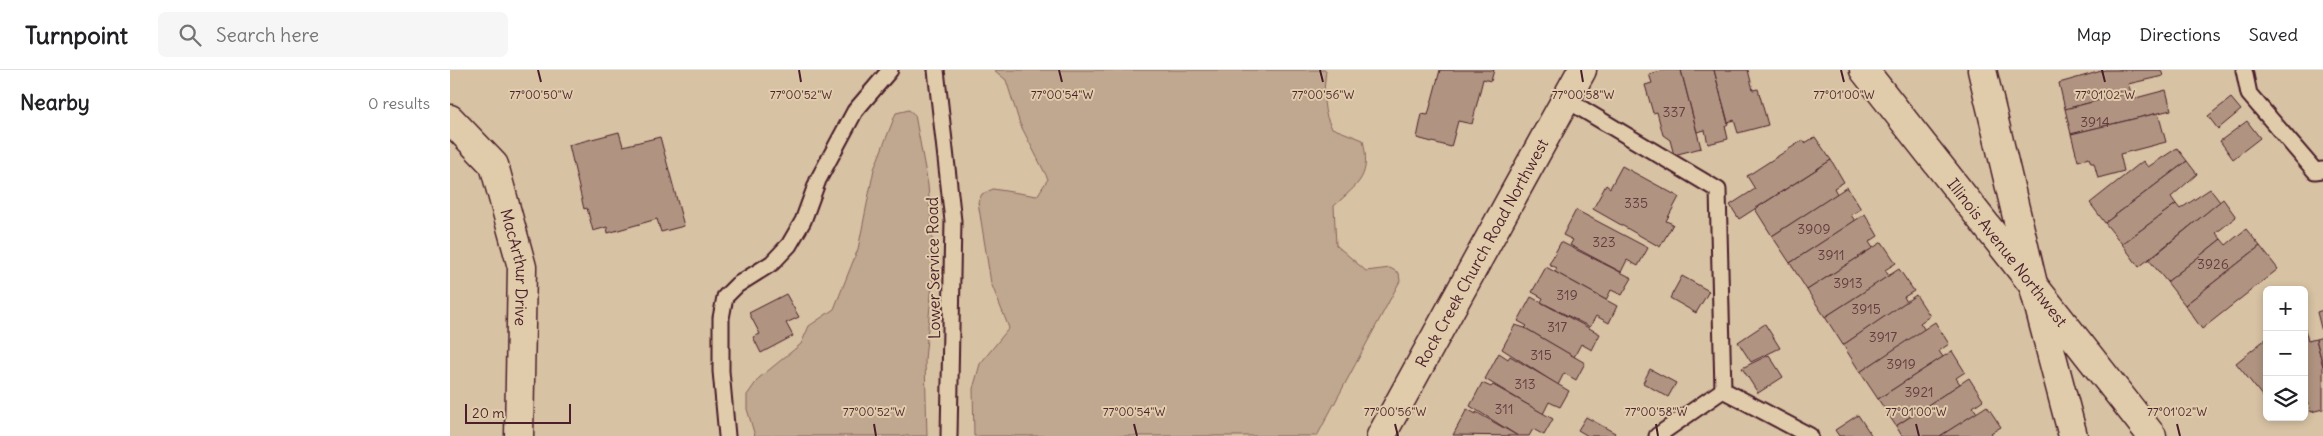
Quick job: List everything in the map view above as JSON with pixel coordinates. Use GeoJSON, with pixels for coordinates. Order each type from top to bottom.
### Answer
{"type":"FeatureCollection","features":[{"type":"Feature","properties":{"kind":"street","name":"Rock Creek Church Road Northwest"},"geometry":{"type":"LineString","coordinates":[[1381,436],[1582,70]]}},
{"type":"Feature","properties":{"kind":"street","name":"Illinois Avenue Northwest"},"geometry":{"type":"LineString","coordinates":[[1864,70],[2152,436]]}},
{"type":"Feature","properties":{"kind":"street"},"geometry":{"type":"LineString","coordinates":[[1982,70],[2033,284],[2073,436]]}},
{"type":"Feature","properties":{"kind":"street","name":"MacArthur Drive"},"geometry":{"type":"LineString","coordinates":[[450,119],[494,164],[522,267],[519,436]]}},
{"type":"Feature","properties":{"kind":"lane"},"geometry":{"type":"LineString","coordinates":[[727,436],[721,371],[721,318],[725,297],[737,285],[772,263],[789,245],[803,221],[818,180],[854,111],[890,70]]}},
{"type":"Feature","properties":{"kind":"lane","name":"Lower Service Road"},"geometry":{"type":"LineString","coordinates":[[936,70],[953,221],[949,436]]}},
{"type":"Feature","properties":{"kind":"lane"},"geometry":{"type":"LineString","coordinates":[[2244,70],[2249,94],[2315,172],[2323,170]]}},
{"type":"Feature","properties":{"kind":"lane"},"geometry":{"type":"LineString","coordinates":[[1567,100],[1718,190],[1723,390]]}},
{"type":"Feature","properties":{"kind":"lane"},"geometry":{"type":"LineString","coordinates":[[1657,436],[1723,390]]}},
{"type":"Feature","properties":{"kind":"lane"},"geometry":{"type":"LineString","coordinates":[[1723,390],[1810,436]]}},
{"type":"Feature","properties":{"kind":"shaded area"},"geometry":{"type":"Polygon","coordinates":[[[994,70],[1326,70],[1324,100],[1326,114],[1332,128],[1363,140],[1365,152],[1364,171],[1361,178],[1351,191],[1334,206],[1336,245],[1366,271],[1390,268],[1399,273],[1400,281],[1317,436],[974,436],[973,389],[980,364],[1009,328],[991,283],[978,202],[982,194],[993,189],[1037,196],[1048,179],[1020,124],[1006,80],[994,70]]]}},
{"type":"Feature","properties":{"kind":"shaded area"},"geometry":{"type":"Polygon","coordinates":[[[909,110],[915,115],[928,185],[934,262],[925,360],[927,436],[755,436],[747,409],[747,395],[759,378],[801,344],[809,326],[834,309],[858,249],[874,169],[896,113],[909,110]]]}},
{"type":"Feature","properties":{"kind":"building"},"geometry":{"type":"Polygon","coordinates":[[[1440,70],[1494,70],[1491,81],[1483,79],[1472,124],[1458,121],[1451,147],[1417,138],[1422,114],[1428,115],[1440,70]]]}},
{"type":"Feature","properties":{"kind":"building"},"geometry":{"type":"Polygon","coordinates":[[[1665,70],[1681,70],[1701,148],[1674,155],[1670,140],[1663,135],[1657,112],[1653,113],[1645,85],[1652,83],[1649,74],[1665,70]]]}},
{"type":"Feature","properties":{"kind":"building"},"geometry":{"type":"Polygon","coordinates":[[[1681,70],[1714,70],[1728,124],[1725,126],[1728,139],[1708,144],[1705,130],[1697,132],[1681,70]]]}},
{"type":"Feature","properties":{"kind":"building"},"geometry":{"type":"Polygon","coordinates":[[[1714,70],[1748,70],[1753,90],[1758,89],[1768,125],[1738,133],[1734,120],[1728,122],[1714,70]]]}},
{"type":"Feature","properties":{"kind":"building"},"geometry":{"type":"Polygon","coordinates":[[[2105,70],[2161,70],[2163,76],[2128,84],[2131,92],[2065,109],[2059,83],[2105,70]]]}},
{"type":"Feature","properties":{"kind":"building"},"geometry":{"type":"Polygon","coordinates":[[[2166,90],[2171,110],[2071,134],[2065,109],[2131,92],[2132,99],[2166,90]]]}},
{"type":"Feature","properties":{"kind":"building"},"geometry":{"type":"Polygon","coordinates":[[[2231,98],[2241,110],[2218,129],[2208,116],[2231,98]]]}},
{"type":"Feature","properties":{"kind":"building"},"geometry":{"type":"Polygon","coordinates":[[[2158,113],[2166,142],[2120,154],[2124,171],[2098,178],[2094,163],[2091,163],[2089,158],[2078,161],[2071,134],[2158,113]]]}},
{"type":"Feature","properties":{"kind":"building"},"geometry":{"type":"Polygon","coordinates":[[[2247,121],[2260,138],[2233,159],[2220,141],[2247,121]]]}},
{"type":"Feature","properties":{"kind":"building"},"geometry":{"type":"Polygon","coordinates":[[[619,132],[623,146],[660,137],[684,226],[661,232],[657,219],[608,233],[607,227],[593,231],[587,208],[584,209],[569,145],[619,132]]]}},
{"type":"Feature","properties":{"kind":"building"},"geometry":{"type":"Polygon","coordinates":[[[1815,137],[1831,160],[1739,219],[1730,205],[1755,189],[1747,176],[1803,140],[1805,143],[1815,137]]]}},
{"type":"Feature","properties":{"kind":"building"},"geometry":{"type":"Polygon","coordinates":[[[2177,148],[2187,161],[2105,223],[2090,203],[2143,161],[2148,167],[2177,148]]]}},
{"type":"Feature","properties":{"kind":"building"},"geometry":{"type":"Polygon","coordinates":[[[1831,160],[1844,182],[1834,188],[1837,194],[1772,236],[1755,209],[1831,160]]]}},
{"type":"Feature","properties":{"kind":"building"},"geometry":{"type":"Polygon","coordinates":[[[2187,161],[2197,174],[2171,197],[2176,204],[2122,244],[2105,223],[2187,161]]]}},
{"type":"Feature","properties":{"kind":"building"},"geometry":{"type":"Polygon","coordinates":[[[1622,166],[1679,197],[1666,221],[1673,224],[1660,247],[1593,209],[1606,185],[1610,188],[1622,166]]]}},
{"type":"Feature","properties":{"kind":"building"},"geometry":{"type":"Polygon","coordinates":[[[1847,187],[1861,209],[1851,215],[1855,221],[1790,263],[1772,236],[1847,187]]]}},
{"type":"Feature","properties":{"kind":"building"},"geometry":{"type":"Polygon","coordinates":[[[2210,189],[2220,202],[2139,267],[2122,244],[2176,204],[2180,209],[2210,189]]]}},
{"type":"Feature","properties":{"kind":"building"},"geometry":{"type":"Polygon","coordinates":[[[2223,199],[2236,217],[2216,233],[2221,239],[2167,282],[2149,260],[2223,199]]]}},
{"type":"Feature","properties":{"kind":"building"},"geometry":{"type":"Polygon","coordinates":[[[1576,210],[1648,248],[1638,266],[1627,260],[1621,272],[1570,245],[1573,240],[1563,235],[1576,210]]]}},
{"type":"Feature","properties":{"kind":"building"},"geometry":{"type":"Polygon","coordinates":[[[1865,214],[1878,236],[1869,242],[1873,248],[1807,290],[1790,263],[1865,214]]]}},
{"type":"Feature","properties":{"kind":"building"},"geometry":{"type":"Polygon","coordinates":[[[2246,229],[2260,246],[2185,305],[2167,282],[2221,239],[2226,245],[2246,229]]]}},
{"type":"Feature","properties":{"kind":"building"},"geometry":{"type":"Polygon","coordinates":[[[1561,242],[1632,278],[1622,295],[1611,290],[1606,300],[1555,272],[1557,268],[1549,264],[1561,242]]]}},
{"type":"Feature","properties":{"kind":"building"},"geometry":{"type":"Polygon","coordinates":[[[1882,242],[1896,263],[1885,270],[1889,276],[1825,317],[1807,290],[1882,242]]]}},
{"type":"Feature","properties":{"kind":"building"},"geometry":{"type":"Polygon","coordinates":[[[2260,246],[2278,269],[2202,329],[2185,305],[2260,246]]]}},
{"type":"Feature","properties":{"kind":"building"},"geometry":{"type":"Polygon","coordinates":[[[1546,267],[1617,306],[1609,323],[1596,316],[1590,327],[1541,302],[1543,298],[1532,292],[1546,267]]]}},
{"type":"Feature","properties":{"kind":"building"},"geometry":{"type":"Polygon","coordinates":[[[1899,269],[1914,291],[1904,297],[1907,302],[1843,345],[1825,317],[1899,269]]]}},
{"type":"Feature","properties":{"kind":"building"},"geometry":{"type":"Polygon","coordinates":[[[1682,276],[1709,291],[1696,313],[1670,298],[1682,276]]]}},
{"type":"Feature","properties":{"kind":"building"},"geometry":{"type":"Polygon","coordinates":[[[786,294],[799,317],[786,323],[793,336],[761,353],[753,337],[760,334],[749,313],[786,294]]]}},
{"type":"Feature","properties":{"kind":"building"},"geometry":{"type":"Polygon","coordinates":[[[1916,295],[1930,316],[1920,323],[1925,330],[1860,372],[1843,345],[1916,295]]]}},
{"type":"Feature","properties":{"kind":"building"},"geometry":{"type":"Polygon","coordinates":[[[1531,297],[1600,334],[1592,350],[1581,344],[1574,357],[1525,328],[1527,326],[1518,321],[1531,297]]]}},
{"type":"Feature","properties":{"kind":"building"},"geometry":{"type":"Polygon","coordinates":[[[2323,310],[2323,336],[2317,312],[2323,310]]]}},
{"type":"Feature","properties":{"kind":"building"},"geometry":{"type":"Polygon","coordinates":[[[1935,322],[1949,344],[1939,351],[1943,357],[1878,399],[1860,372],[1935,322]]]}},
{"type":"Feature","properties":{"kind":"building"},"geometry":{"type":"Polygon","coordinates":[[[1765,324],[1780,348],[1751,362],[1738,342],[1765,324]]]}},
{"type":"Feature","properties":{"kind":"building"},"geometry":{"type":"Polygon","coordinates":[[[1515,325],[1525,328],[1585,363],[1576,380],[1564,373],[1558,385],[1502,349],[1515,325]]]}},
{"type":"Feature","properties":{"kind":"building"},"geometry":{"type":"Polygon","coordinates":[[[2323,337],[2323,366],[2316,339],[2323,337]]]}},
{"type":"Feature","properties":{"kind":"building"},"geometry":{"type":"Polygon","coordinates":[[[2316,339],[2323,366],[2323,409],[2311,412],[2308,400],[2308,341],[2316,339]]]}},
{"type":"Feature","properties":{"kind":"building"},"geometry":{"type":"Polygon","coordinates":[[[2263,341],[2263,397],[2236,363],[2263,341]]]}},
{"type":"Feature","properties":{"kind":"building"},"geometry":{"type":"Polygon","coordinates":[[[1952,351],[1965,372],[1956,378],[1960,384],[1896,426],[1878,399],[1952,351]]]}},
{"type":"Feature","properties":{"kind":"building"},"geometry":{"type":"Polygon","coordinates":[[[1499,353],[1508,359],[1510,356],[1569,391],[1560,407],[1549,402],[1543,414],[1485,379],[1499,353]]]}},
{"type":"Feature","properties":{"kind":"building"},"geometry":{"type":"Polygon","coordinates":[[[1769,355],[1783,377],[1758,393],[1742,368],[1769,355]]]}},
{"type":"Feature","properties":{"kind":"building"},"geometry":{"type":"Polygon","coordinates":[[[1650,369],[1676,383],[1668,397],[1643,383],[1650,369]]]}},
{"type":"Feature","properties":{"kind":"building"},"geometry":{"type":"Polygon","coordinates":[[[1969,378],[1983,400],[1973,407],[1977,413],[1940,436],[1902,436],[1896,426],[1969,378]]]}},
{"type":"Feature","properties":{"kind":"building"},"geometry":{"type":"Polygon","coordinates":[[[1482,383],[1491,387],[1493,385],[1553,419],[1544,435],[1533,429],[1529,436],[1518,436],[1470,406],[1482,383]]]}},
{"type":"Feature","properties":{"kind":"building"},"geometry":{"type":"Polygon","coordinates":[[[1987,406],[2001,427],[1991,433],[1993,436],[1940,436],[1987,406]]]}},
{"type":"Feature","properties":{"kind":"building"},"geometry":{"type":"Polygon","coordinates":[[[1467,409],[1476,414],[1476,412],[1518,436],[1453,435],[1467,409]]]}},
{"type":"Feature","properties":{"kind":"building"},"geometry":{"type":"Polygon","coordinates":[[[1858,415],[1872,436],[1839,436],[1835,430],[1858,415]]]}},
{"type":"Feature","properties":{"kind":"building"},"geometry":{"type":"Polygon","coordinates":[[[1586,417],[1615,433],[1613,436],[1588,436],[1578,430],[1586,417]]]}}]}
